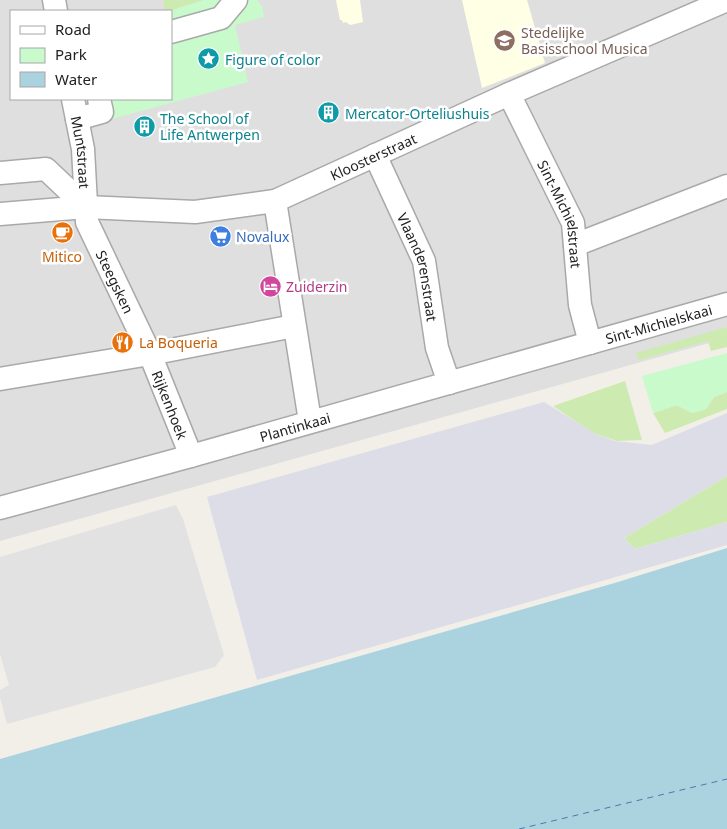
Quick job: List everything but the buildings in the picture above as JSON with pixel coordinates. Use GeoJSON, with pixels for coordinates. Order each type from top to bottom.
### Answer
{"type":"FeatureCollection","features":[{"type":"Feature","properties":{"kind":"street"},"geometry":{"type":"LineString","coordinates":[[172,32],[222,18],[236,0]]}},
{"type":"Feature","properties":{"kind":"street","name":"Kloosterstraat"},"geometry":{"type":"LineString","coordinates":[[0,214],[86,207],[195,212],[275,201],[714,2]]}},
{"type":"Feature","properties":{"kind":"street","name":"Sint-Michielstraat"},"geometry":{"type":"LineString","coordinates":[[508,94],[573,223],[580,305],[590,343]]}},
{"type":"Feature","properties":{"kind":"street"},"geometry":{"type":"LineString","coordinates":[[75,109],[102,112],[99,100]]}},
{"type":"Feature","properties":{"kind":"street","name":"Muntstraat"},"geometry":{"type":"LineString","coordinates":[[75,109],[83,149],[86,207]]}},
{"type":"Feature","properties":{"kind":"street","name":"Vlaanderenstraat"},"geometry":{"type":"LineString","coordinates":[[375,155],[424,261],[437,348],[449,383]]}},
{"type":"Feature","properties":{"kind":"street"},"geometry":{"type":"LineString","coordinates":[[0,173],[46,169],[86,207]]}},
{"type":"Feature","properties":{"kind":"street"},"geometry":{"type":"LineString","coordinates":[[576,245],[727,186]]}},
{"type":"Feature","properties":{"kind":"street"},"geometry":{"type":"LineString","coordinates":[[275,201],[310,421]]}},
{"type":"Feature","properties":{"kind":"street","name":"Steegsken"},"geometry":{"type":"LineString","coordinates":[[86,207],[87,222],[150,354]]}},
{"type":"Feature","properties":{"kind":"street","name":"Sint-Michielskaai"},"geometry":{"type":"LineString","coordinates":[[590,343],[727,304]]}},
{"type":"Feature","properties":{"kind":"street"},"geometry":{"type":"LineString","coordinates":[[0,380],[150,354],[294,326]]}},
{"type":"Feature","properties":{"kind":"street","name":"Plantinkaai"},"geometry":{"type":"LineString","coordinates":[[0,508],[590,343]]}},
{"type":"Feature","properties":{"kind":"street","name":"Rijkenhoek"},"geometry":{"type":"LineString","coordinates":[[150,354],[191,456]]}},
{"type":"Feature","properties":{"kind":"shaded area"},"geometry":{"type":"Polygon","coordinates":[[[0,0],[727,0],[727,338],[0,541],[0,0]]]}},
{"type":"Feature","properties":{"kind":"shaded area"},"geometry":{"type":"Polygon","coordinates":[[[336,0],[360,0],[363,22],[350,25],[346,22],[343,23],[340,20],[336,0]]]}},
{"type":"Feature","properties":{"kind":"shaded area","name":"Stedelijke Basisschool Musica"},"geometry":{"type":"Polygon","coordinates":[[[462,0],[527,0],[545,63],[482,88],[462,0]]]}},
{"type":"Feature","properties":{"kind":"shaded area"},"geometry":{"type":"Polygon","coordinates":[[[544,402],[596,434],[615,441],[652,445],[727,413],[727,476],[624,538],[635,549],[727,522],[727,545],[257,680],[207,497],[544,402]]]}},
{"type":"Feature","properties":{"kind":"shaded area"},"geometry":{"type":"Polygon","coordinates":[[[176,505],[183,519],[224,655],[215,667],[7,724],[0,697],[0,690],[9,685],[0,654],[0,557],[176,505]]]}},
{"type":"Feature","properties":{"kind":"green space"},"geometry":{"type":"Polygon","coordinates":[[[163,0],[204,0],[172,10],[165,10],[163,0]]]}},
{"type":"Feature","properties":{"kind":"green space"},"geometry":{"type":"Polygon","coordinates":[[[204,0],[257,0],[262,6],[264,17],[235,25],[248,82],[89,125],[84,100],[172,100],[172,10],[204,0]]]}},
{"type":"Feature","properties":{"kind":"green space"},"geometry":{"type":"Polygon","coordinates":[[[727,327],[727,347],[711,351],[708,341],[639,360],[636,353],[727,327]]]}},
{"type":"Feature","properties":{"kind":"green space"},"geometry":{"type":"Polygon","coordinates":[[[727,353],[727,392],[714,397],[706,409],[692,413],[677,405],[653,413],[642,376],[727,353]]]}},
{"type":"Feature","properties":{"kind":"green space"},"geometry":{"type":"Polygon","coordinates":[[[625,381],[642,440],[617,441],[593,433],[553,406],[625,381]]]}},
{"type":"Feature","properties":{"kind":"green space"},"geometry":{"type":"Polygon","coordinates":[[[727,392],[727,409],[665,433],[653,413],[677,405],[692,413],[706,409],[714,397],[727,392]]]}},
{"type":"Feature","properties":{"kind":"green space"},"geometry":{"type":"Polygon","coordinates":[[[727,476],[727,522],[635,549],[624,538],[727,476]]]}},
{"type":"Feature","properties":{"kind":"water"},"geometry":{"type":"Polygon","coordinates":[[[727,548],[727,829],[0,829],[0,759],[618,582],[727,548]]]}},
{"type":"Feature","properties":{"kind":"ferry route"},"geometry":{"type":"LineString","coordinates":[[519,829],[727,779]]}},
{"type":"Feature","properties":{"kind":"place","name":"Stedelijke Basisschool Musica"},"geometry":{"type":"Point","coordinates":[505,40]}},
{"type":"Feature","properties":{"kind":"place","name":"Figure of color"},"geometry":{"type":"Point","coordinates":[209,59]}},
{"type":"Feature","properties":{"kind":"place","name":"Mercator-Orteliushuis"},"geometry":{"type":"Point","coordinates":[329,113]}},
{"type":"Feature","properties":{"kind":"place","name":"The School of Life Antwerpen"},"geometry":{"type":"Point","coordinates":[144,126]}},
{"type":"Feature","properties":{"kind":"place","name":"Mitico"},"geometry":{"type":"Point","coordinates":[62,233]}},
{"type":"Feature","properties":{"kind":"place","name":"Novalux"},"geometry":{"type":"Point","coordinates":[220,236]}},
{"type":"Feature","properties":{"kind":"place","name":"Zuiderzin"},"geometry":{"type":"Point","coordinates":[270,286]}},
{"type":"Feature","properties":{"kind":"place","name":"La Boqueria"},"geometry":{"type":"Point","coordinates":[123,342]}}]}
